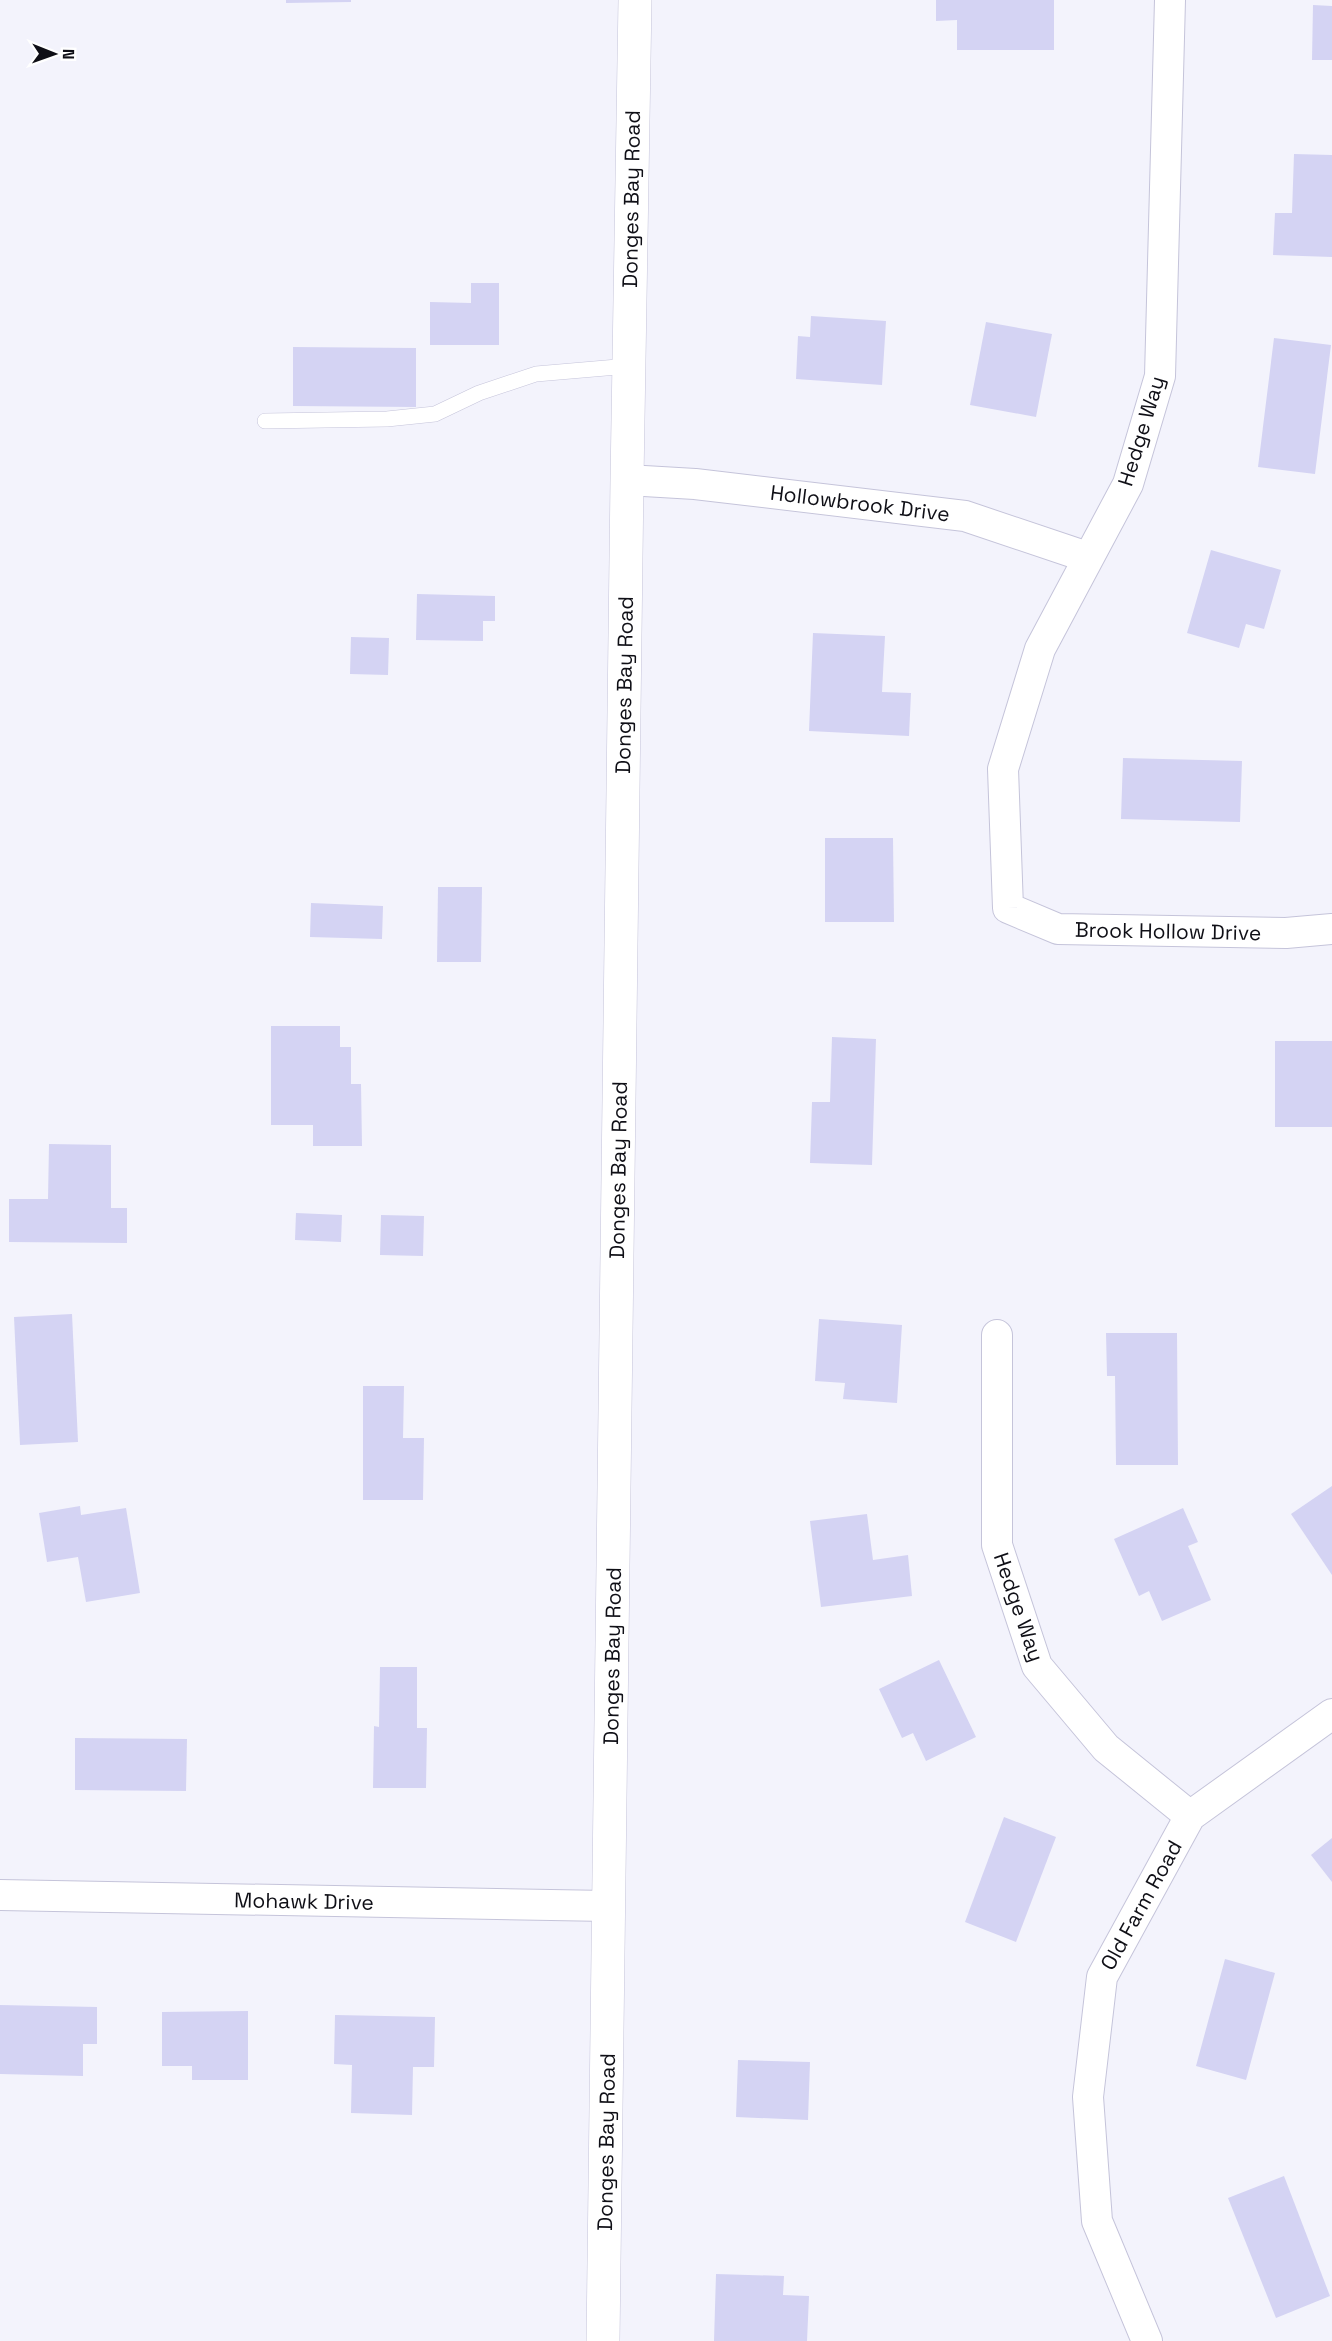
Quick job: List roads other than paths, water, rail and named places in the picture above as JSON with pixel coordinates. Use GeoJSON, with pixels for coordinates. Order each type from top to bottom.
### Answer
{"type":"FeatureCollection","features":[{"type":"Feature","properties":{"kind":"street","name":"Donges Bay Road"},"geometry":{"type":"LineString","coordinates":[[603,2341],[628,366],[635,0]]}},
{"type":"Feature","properties":{"kind":"street","name":"Hedge Way"},"geometry":{"type":"LineString","coordinates":[[1008,908],[1003,769],[1040,649],[1128,484],[1161,376],[1170,0]]}},
{"type":"Feature","properties":{"kind":"street","name":"Hollowbrook Drive"},"geometry":{"type":"LineString","coordinates":[[627,480],[695,484],[965,516],[1088,557]]}},
{"type":"Feature","properties":{"kind":"street","name":"Brook Hollow Drive"},"geometry":{"type":"LineString","coordinates":[[1008,908],[1058,929],[1286,933],[1332,928]]}},
{"type":"Feature","properties":{"kind":"street","name":"Hedge Way"},"geometry":{"type":"LineString","coordinates":[[997,1335],[997,1545],[1037,1666],[1106,1748],[1190,1816]]}},
{"type":"Feature","properties":{"kind":"street","name":"Old Farm Road"},"geometry":{"type":"LineString","coordinates":[[1147,2341],[1097,2222],[1088,2097],[1102,1977],[1190,1816],[1332,1714]]}},
{"type":"Feature","properties":{"kind":"street","name":"Mohawk Drive"},"geometry":{"type":"LineString","coordinates":[[0,1895],[608,1906]]}},
{"type":"Feature","properties":{"kind":"lane"},"geometry":{"type":"LineString","coordinates":[[265,421],[387,419],[435,414],[479,393],[536,374],[628,366]]}}]}
